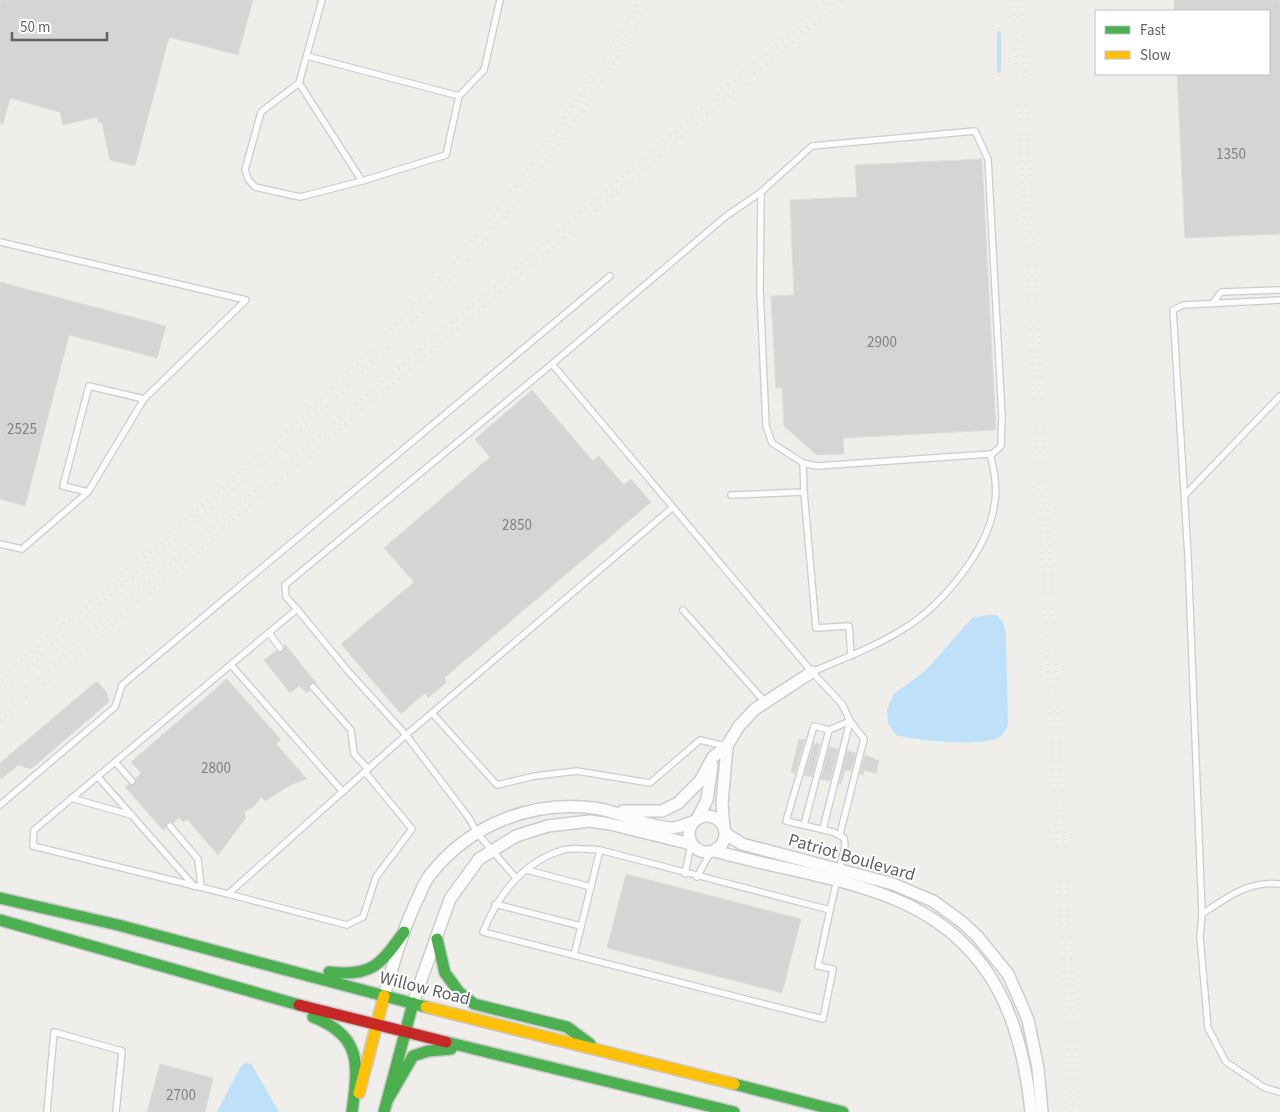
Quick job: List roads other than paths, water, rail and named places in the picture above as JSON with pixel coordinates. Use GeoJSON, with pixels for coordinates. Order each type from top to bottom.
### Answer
{"type":"FeatureCollection","features":[{"type":"Feature","properties":{"kind":"main road","name":"Willow Road"},"geometry":{"type":"LineString","coordinates":[[0,898],[118,925],[384,996],[842,1112]]}},
{"type":"Feature","properties":{"kind":"main road"},"geometry":{"type":"LineString","coordinates":[[0,920],[95,950],[376,1026],[734,1112]]}},
{"type":"Feature","properties":{"kind":"main road"},"geometry":{"type":"LineString","coordinates":[[118,925],[152,929],[297,967],[346,975],[363,974],[376,968],[404,932]]}},
{"type":"Feature","properties":{"kind":"main road"},"geometry":{"type":"LineString","coordinates":[[437,939],[445,973],[459,992],[474,1004],[568,1028],[599,1050]]}},
{"type":"Feature","properties":{"kind":"main road"},"geometry":{"type":"LineString","coordinates":[[95,950],[174,980],[321,1019],[343,1034],[352,1044],[357,1067],[353,1112]]}},
{"type":"Feature","properties":{"kind":"main road","name":"Patriot Boulevard"},"geometry":{"type":"LineString","coordinates":[[353,1112],[384,996]]}},
{"type":"Feature","properties":{"kind":"main road","name":"Patriot Boulevard"},"geometry":{"type":"LineString","coordinates":[[384,1112],[413,1003]]}},
{"type":"Feature","properties":{"kind":"main road"},"geometry":{"type":"LineString","coordinates":[[388,1099],[413,1056],[443,1049],[479,1051]]}},
{"type":"Feature","properties":{"kind":"street"},"geometry":{"type":"LineString","coordinates":[[609,810],[662,811],[678,803],[700,781],[713,756],[727,746],[739,726],[765,702],[812,672]]}},
{"type":"Feature","properties":{"kind":"street"},"geometry":{"type":"LineString","coordinates":[[712,852],[723,844],[725,831],[722,804],[727,746]]}},
{"type":"Feature","properties":{"kind":"street"},"geometry":{"type":"LineString","coordinates":[[691,844],[689,833],[707,800],[713,756]]}},
{"type":"Feature","properties":{"kind":"street","name":"Patriot Boulevard"},"geometry":{"type":"LineString","coordinates":[[384,996],[404,932],[429,876],[458,847],[487,826],[521,812],[546,807],[578,806],[609,810],[630,818],[672,828],[713,817],[725,831],[742,844],[893,884],[933,901],[977,936],[1008,974],[1028,1020],[1038,1068],[1042,1112]]}},
{"type":"Feature","properties":{"kind":"street","name":"Patriot Boulevard"},"geometry":{"type":"LineString","coordinates":[[413,1003],[450,899],[479,859],[516,836],[548,826],[576,821],[610,824],[691,844],[699,851],[712,852],[835,881],[908,906],[945,928],[966,945],[986,969],[1011,1016],[1025,1072],[1031,1112]]}},
{"type":"Feature","properties":{"kind":"lane"},"geometry":{"type":"LineString","coordinates":[[322,0],[300,84],[261,112],[246,170],[248,179],[255,187],[300,197],[362,181],[446,155],[459,96],[484,70],[500,0]]}},
{"type":"Feature","properties":{"kind":"lane"},"geometry":{"type":"LineString","coordinates":[[307,56],[459,96]]}},
{"type":"Feature","properties":{"kind":"lane"},"geometry":{"type":"LineString","coordinates":[[300,84],[362,181]]}},
{"type":"Feature","properties":{"kind":"lane"},"geometry":{"type":"LineString","coordinates":[[516,878],[477,833],[469,818],[406,735],[348,671],[286,597],[285,585],[552,364],[725,217],[761,192],[812,146],[975,131],[988,159],[1002,416],[1001,446],[990,456],[817,466],[803,463],[772,444],[766,426],[760,290],[761,192]]}},
{"type":"Feature","properties":{"kind":"lane"},"geometry":{"type":"LineString","coordinates":[[0,242],[246,300],[144,399],[88,492],[22,549],[0,544]]}},
{"type":"Feature","properties":{"kind":"lane"},"geometry":{"type":"LineString","coordinates":[[0,805],[115,707],[122,684],[610,276]]}},
{"type":"Feature","properties":{"kind":"lane"},"geometry":{"type":"LineString","coordinates":[[1213,303],[1221,292],[1280,290]]}},
{"type":"Feature","properties":{"kind":"lane"},"geometry":{"type":"LineString","coordinates":[[1280,300],[1183,305],[1173,310],[1185,495],[1202,914],[1200,938],[1208,1028],[1226,1062],[1265,1088],[1280,1092]]}},
{"type":"Feature","properties":{"kind":"lane"},"geometry":{"type":"LineString","coordinates":[[552,364],[672,508],[846,709],[850,721],[864,739],[840,834]]}},
{"type":"Feature","properties":{"kind":"lane"},"geometry":{"type":"LineString","coordinates":[[88,492],[62,486],[89,386],[144,399]]}},
{"type":"Feature","properties":{"kind":"lane"},"geometry":{"type":"LineString","coordinates":[[1185,495],[1280,396]]}},
{"type":"Feature","properties":{"kind":"lane"},"geometry":{"type":"LineString","coordinates":[[812,672],[864,652],[907,627],[950,589],[962,574],[981,541],[994,510],[996,481],[990,456]]}},
{"type":"Feature","properties":{"kind":"lane"},"geometry":{"type":"LineString","coordinates":[[803,463],[816,628],[849,626],[851,656]]}},
{"type":"Feature","properties":{"kind":"lane"},"geometry":{"type":"LineString","coordinates":[[731,496],[804,492]]}},
{"type":"Feature","properties":{"kind":"lane"},"geometry":{"type":"LineString","coordinates":[[228,894],[406,735],[672,508]]}},
{"type":"Feature","properties":{"kind":"lane"},"geometry":{"type":"LineString","coordinates":[[297,609],[34,830],[33,846],[347,925],[363,917],[376,877],[412,829],[354,754],[351,730],[313,687]]}},
{"type":"Feature","properties":{"kind":"lane"},"geometry":{"type":"LineString","coordinates":[[683,610],[765,702]]}},
{"type":"Feature","properties":{"kind":"lane"},"geometry":{"type":"LineString","coordinates":[[269,633],[280,648]]}},
{"type":"Feature","properties":{"kind":"lane"},"geometry":{"type":"LineString","coordinates":[[231,665],[343,792]]}},
{"type":"Feature","properties":{"kind":"lane"},"geometry":{"type":"LineString","coordinates":[[432,713],[497,785],[535,776],[576,771],[650,783],[700,740],[727,746]]}},
{"type":"Feature","properties":{"kind":"lane"},"geometry":{"type":"LineString","coordinates":[[830,910],[685,874],[600,850],[564,850],[535,863],[516,878],[496,904],[483,932],[823,1019],[833,969],[818,966],[830,910],[835,881],[845,845],[844,838],[840,834],[823,829],[786,821],[814,726],[829,730],[850,721]]}},
{"type":"Feature","properties":{"kind":"lane"},"geometry":{"type":"LineString","coordinates":[[823,829],[850,721]]}},
{"type":"Feature","properties":{"kind":"lane"},"geometry":{"type":"LineString","coordinates":[[804,825],[829,730]]}},
{"type":"Feature","properties":{"kind":"lane"},"geometry":{"type":"LineString","coordinates":[[115,762],[132,781]]}},
{"type":"Feature","properties":{"kind":"lane"},"geometry":{"type":"LineString","coordinates":[[98,776],[194,886]]}},
{"type":"Feature","properties":{"kind":"lane"},"geometry":{"type":"LineString","coordinates":[[71,798],[131,815]]}},
{"type":"Feature","properties":{"kind":"lane"},"geometry":{"type":"LineString","coordinates":[[170,826],[198,859],[202,887]]}},
{"type":"Feature","properties":{"kind":"lane"},"geometry":{"type":"LineString","coordinates":[[685,874],[691,844]]}},
{"type":"Feature","properties":{"kind":"lane"},"geometry":{"type":"LineString","coordinates":[[574,955],[600,850]]}},
{"type":"Feature","properties":{"kind":"lane"},"geometry":{"type":"LineString","coordinates":[[697,877],[712,852]]}},
{"type":"Feature","properties":{"kind":"lane"},"geometry":{"type":"LineString","coordinates":[[527,870],[591,887]]}},
{"type":"Feature","properties":{"kind":"lane"},"geometry":{"type":"LineString","coordinates":[[1202,914],[1238,890],[1271,882],[1280,884]]}},
{"type":"Feature","properties":{"kind":"lane"},"geometry":{"type":"LineString","coordinates":[[496,904],[581,926]]}},
{"type":"Feature","properties":{"kind":"lane"},"geometry":{"type":"LineString","coordinates":[[47,1112],[54,1032],[122,1051],[116,1112]]}},
{"type":"Feature","properties":{"kind":"water"},"geometry":{"type":"Polygon","coordinates":[[[997,615],[1003,622],[1006,633],[1008,725],[1004,733],[994,739],[982,742],[934,741],[896,735],[888,724],[887,709],[894,694],[925,671],[972,618],[997,615]]]}},
{"type":"Feature","properties":{"kind":"water"},"geometry":{"type":"Polygon","coordinates":[[[247,1062],[252,1065],[279,1112],[217,1112],[241,1066],[247,1062]]]}},
{"type":"Feature","properties":{"kind":"waterway"},"geometry":{"type":"LineString","coordinates":[[999,33],[999,71]]}},
{"type":"Feature","properties":{"kind":"railway"},"geometry":{"type":"LineString","coordinates":[[0,679],[159,544],[263,452],[365,357],[413,307],[476,236],[535,160],[589,81],[639,0]]}},
{"type":"Feature","properties":{"kind":"railway"},"geometry":{"type":"LineString","coordinates":[[0,692],[300,430],[424,310],[481,246],[559,145],[607,73],[650,0]]}},
{"type":"Feature","properties":{"kind":"railway"},"geometry":{"type":"LineString","coordinates":[[0,710],[828,0]]}},
{"type":"Feature","properties":{"kind":"railway"},"geometry":{"type":"LineString","coordinates":[[0,721],[841,0]]}},
{"type":"Feature","properties":{"kind":"railway"},"geometry":{"type":"LineString","coordinates":[[1013,0],[1071,1112]]}},
{"type":"Feature","properties":{"kind":"railway"},"geometry":{"type":"LineString","coordinates":[[1021,0],[1079,1112]]}}]}
